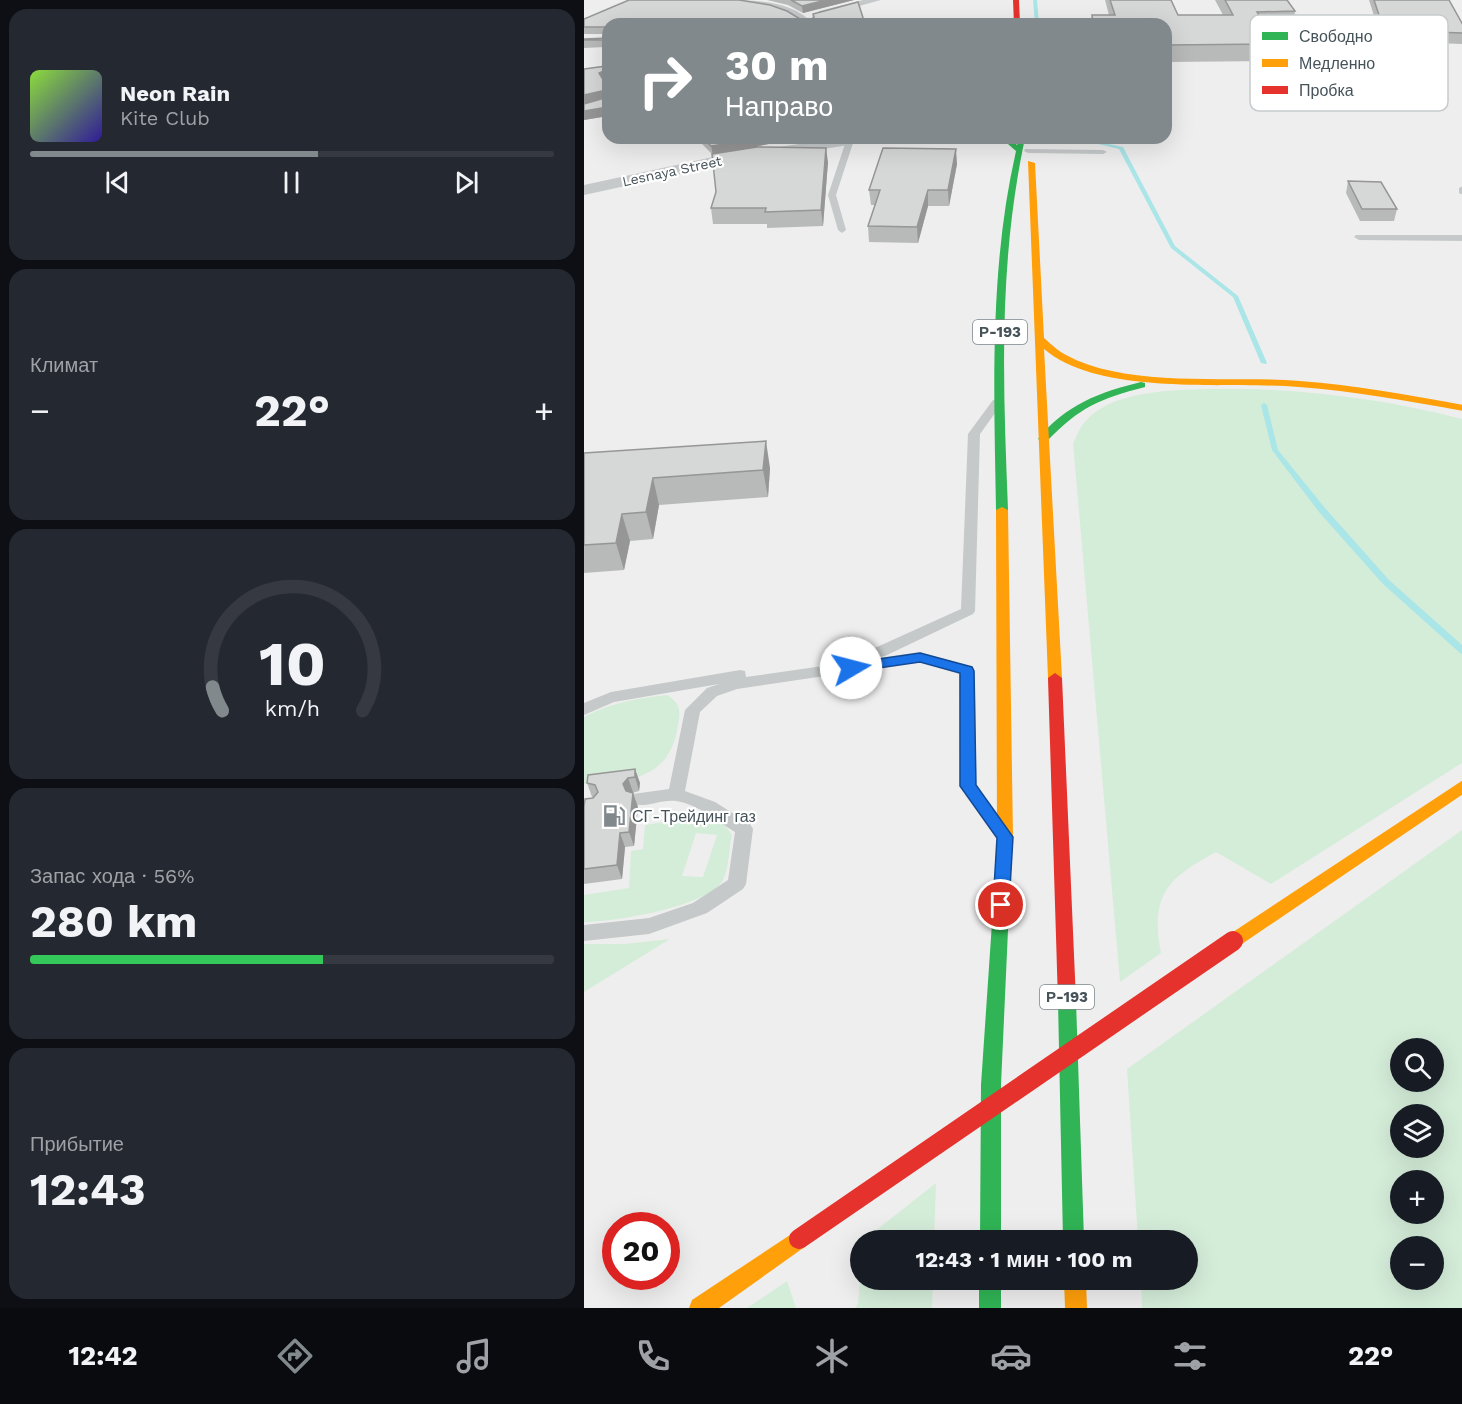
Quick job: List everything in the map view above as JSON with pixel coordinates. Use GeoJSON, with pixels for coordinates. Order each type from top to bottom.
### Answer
{"type":"FeatureCollection","features":[{"type":"Feature","properties":{"kind":"main road"},"geometry":{"type":"LineString","coordinates":[[1016,0],[1017,18]]}},
{"type":"Feature","properties":{"kind":"main road","name":"Р-193"},"geometry":{"type":"LineString","coordinates":[[1024,144],[1040,340],[1059,753],[1074,1230]]}},
{"type":"Feature","properties":{"kind":"main road","name":"Р-193"},"geometry":{"type":"LineString","coordinates":[[990,1230],[991,1085],[1005,837],[1003,539],[999,400],[1000,269],[1024,144]]}},
{"type":"Feature","properties":{"kind":"main road"},"geometry":{"type":"LineString","coordinates":[[1040,340],[1063,358],[1098,372],[1164,379],[1277,382],[1365,391],[1463,408]]}},
{"type":"Feature","properties":{"kind":"main road"},"geometry":{"type":"LineString","coordinates":[[1043,438],[1066,414],[1093,397],[1164,379]]}},
{"type":"Feature","properties":{"kind":"main road"},"geometry":{"type":"LineString","coordinates":[[700,1308],[1233,941],[1463,786]]}},
{"type":"Feature","properties":{"kind":"main road"},"geometry":{"type":"LineString","coordinates":[[990,1290],[990,1308]]}},
{"type":"Feature","properties":{"kind":"main road"},"geometry":{"type":"LineString","coordinates":[[1075,1290],[1076,1308]]}},
{"type":"Feature","properties":{"kind":"street"},"geometry":{"type":"LineString","coordinates":[[731,0],[791,12],[800,18]]}},
{"type":"Feature","properties":{"kind":"street"},"geometry":{"type":"LineString","coordinates":[[815,18],[876,0]]}},
{"type":"Feature","properties":{"kind":"street","name":"Lesnaya Street"},"geometry":{"type":"LineString","coordinates":[[584,189],[713,162],[825,144]]}},
{"type":"Feature","properties":{"kind":"lane"},"geometry":{"type":"LineString","coordinates":[[842,230],[832,195],[849,144]]}},
{"type":"Feature","properties":{"kind":"lane"},"geometry":{"type":"LineString","coordinates":[[1024,144],[1103,152]]}},
{"type":"Feature","properties":{"kind":"lane"},"geometry":{"type":"LineString","coordinates":[[1463,188],[1463,193]]}},
{"type":"Feature","properties":{"kind":"lane"},"geometry":{"type":"LineString","coordinates":[[1359,237],[1461,239],[1463,250]]}},
{"type":"Feature","properties":{"kind":"lane"},"geometry":{"type":"LineString","coordinates":[[584,709],[611,696],[880,652],[968,611],[974,434],[999,400]]}},
{"type":"Feature","properties":{"kind":"lane"},"geometry":{"type":"LineString","coordinates":[[676,794],[693,710],[712,692],[735,684],[920,657],[967,671],[968,786],[1005,837]]}},
{"type":"Feature","properties":{"kind":"lane"},"geometry":{"type":"LineString","coordinates":[[584,933],[592,934],[649,926],[700,908],[737,884],[744,829],[709,807],[676,794],[639,799]]}},
{"type":"Feature","properties":{"kind":"green space"},"geometry":{"type":"Polygon","coordinates":[[[1253,389],[1358,398],[1462,419],[1462,763],[1271,884],[1216,852],[1199,861],[1174,880],[1161,903],[1158,933],[1161,953],[1120,982],[1073,443],[1084,423],[1098,410],[1117,401],[1163,391],[1253,389]]]}},
{"type":"Feature","properties":{"kind":"green space"},"geometry":{"type":"Polygon","coordinates":[[[667,695],[679,707],[678,725],[674,743],[657,767],[632,779],[584,784],[584,717],[624,702],[667,695]]]}},
{"type":"Feature","properties":{"kind":"green space"},"geometry":{"type":"Polygon","coordinates":[[[695,817],[724,824],[732,835],[723,880],[714,890],[680,905],[637,916],[584,922],[584,895],[629,888],[631,851],[643,849],[645,825],[695,817]],[[696,833],[682,876],[703,877],[717,835],[696,833]]]}},
{"type":"Feature","properties":{"kind":"green space"},"geometry":{"type":"Polygon","coordinates":[[[1462,830],[1462,1308],[1142,1308],[1141,1290],[1198,1290],[1198,1230],[1137,1230],[1127,1069],[1462,830]]]}},
{"type":"Feature","properties":{"kind":"green space"},"geometry":{"type":"Polygon","coordinates":[[[670,939],[584,992],[584,944],[625,944],[670,939]]]}},
{"type":"Feature","properties":{"kind":"green space"},"geometry":{"type":"Polygon","coordinates":[[[936,1183],[934,1230],[876,1230],[936,1183]]]}},
{"type":"Feature","properties":{"kind":"green space"},"geometry":{"type":"Polygon","coordinates":[[[787,1281],[796,1308],[747,1308],[787,1281]]]}},
{"type":"Feature","properties":{"kind":"green space"},"geometry":{"type":"Polygon","coordinates":[[[859,1290],[933,1290],[932,1308],[855,1308],[858,1304],[859,1290]]]}},
{"type":"Feature","properties":{"kind":"building"},"geometry":{"type":"Polygon","coordinates":[[[629,0],[739,0],[770,5],[798,18],[602,18],[602,27],[584,27],[584,19],[629,0]]]}},
{"type":"Feature","properties":{"kind":"building"},"geometry":{"type":"Polygon","coordinates":[[[791,0],[826,0],[802,6],[791,0]]]}},
{"type":"Feature","properties":{"kind":"building"},"geometry":{"type":"Polygon","coordinates":[[[1110,0],[1171,0],[1178,15],[1233,15],[1225,0],[1287,0],[1295,11],[1257,12],[1259,15],[1250,15],[1250,44],[1172,45],[1172,18],[1092,18],[1092,15],[1115,15],[1110,0]]]}},
{"type":"Feature","properties":{"kind":"building"},"geometry":{"type":"Polygon","coordinates":[[[1374,0],[1449,0],[1463,25],[1463,33],[1448,32],[1448,15],[1379,15],[1374,0]]]}},
{"type":"Feature","properties":{"kind":"building"},"geometry":{"type":"Polygon","coordinates":[[[858,2],[863,18],[813,18],[813,14],[858,2]]]}},
{"type":"Feature","properties":{"kind":"building"},"geometry":{"type":"Polygon","coordinates":[[[602,38],[602,40],[584,39],[602,38]]]}},
{"type":"Feature","properties":{"kind":"building"},"geometry":{"type":"Polygon","coordinates":[[[602,67],[602,72],[599,73],[602,78],[602,91],[584,95],[584,69],[602,67]]]}},
{"type":"Feature","properties":{"kind":"building"},"geometry":{"type":"Polygon","coordinates":[[[602,99],[602,108],[584,111],[584,104],[602,99]]]}},
{"type":"Feature","properties":{"kind":"building"},"geometry":{"type":"Polygon","coordinates":[[[757,147],[826,148],[821,210],[765,212],[766,208],[711,208],[716,192],[712,154],[757,147]]]}},
{"type":"Feature","properties":{"kind":"building"},"geometry":{"type":"Polygon","coordinates":[[[883,148],[956,149],[948,190],[928,190],[917,227],[868,226],[880,190],[869,190],[883,148]]]}},
{"type":"Feature","properties":{"kind":"building"},"geometry":{"type":"Polygon","coordinates":[[[1348,181],[1381,182],[1397,209],[1362,209],[1348,181]]]}},
{"type":"Feature","properties":{"kind":"building"},"geometry":{"type":"Polygon","coordinates":[[[766,441],[763,470],[653,478],[646,512],[622,514],[616,543],[584,545],[584,453],[766,441]]]}},
{"type":"Feature","properties":{"kind":"building"},"geometry":{"type":"Polygon","coordinates":[[[635,769],[635,777],[628,778],[623,784],[626,791],[633,793],[629,832],[620,833],[617,865],[584,869],[585,799],[593,798],[598,792],[595,785],[587,783],[588,775],[635,769]]]}},
{"type":"Feature","properties":{"kind":"waterway"},"geometry":{"type":"LineString","coordinates":[[1035,0],[1036,18]]}},
{"type":"Feature","properties":{"kind":"waterway"},"geometry":{"type":"LineString","coordinates":[[1103,144],[1121,148],[1173,247],[1235,296],[1264,363]]}},
{"type":"Feature","properties":{"kind":"waterway"},"geometry":{"type":"LineString","coordinates":[[1264,405],[1275,450],[1322,510],[1386,582],[1463,651]]}},
{"type":"Feature","properties":{"kind":"traffic: fast"},"geometry":{"type":"LineString","coordinates":[[1012,144],[1019,150]]}},
{"type":"Feature","properties":{"kind":"traffic: fast"},"geometry":{"type":"LineString","coordinates":[[1002,510],[999,370],[1001,276],[1005,230],[1021,144]]}},
{"type":"Feature","properties":{"kind":"traffic: fast"},"geometry":{"type":"LineString","coordinates":[[1043,439],[1066,416],[1087,402],[1141,385]]}},
{"type":"Feature","properties":{"kind":"traffic: fast"},"geometry":{"type":"LineString","coordinates":[[990,1230],[991,1085],[1001,908]]}},
{"type":"Feature","properties":{"kind":"traffic: fast"},"geometry":{"type":"LineString","coordinates":[[1067,1001],[1074,1230]]}},
{"type":"Feature","properties":{"kind":"traffic: fast"},"geometry":{"type":"LineString","coordinates":[[990,1290],[990,1308]]}},
{"type":"Feature","properties":{"kind":"traffic: slow"},"geometry":{"type":"LineString","coordinates":[[1031,163],[1055,678]]}},
{"type":"Feature","properties":{"kind":"traffic: slow"},"geometry":{"type":"LineString","coordinates":[[1040,340],[1066,359],[1116,375],[1170,380],[1251,381],[1324,386],[1463,408]]}},
{"type":"Feature","properties":{"kind":"traffic: slow"},"geometry":{"type":"LineString","coordinates":[[1001,908],[1005,837],[1002,510]]}},
{"type":"Feature","properties":{"kind":"traffic: slow"},"geometry":{"type":"LineString","coordinates":[[1233,941],[1463,786]]}},
{"type":"Feature","properties":{"kind":"traffic: slow"},"geometry":{"type":"LineString","coordinates":[[700,1308],[799,1239]]}},
{"type":"Feature","properties":{"kind":"traffic: slow"},"geometry":{"type":"LineString","coordinates":[[1075,1290],[1076,1308]]}},
{"type":"Feature","properties":{"kind":"traffic: jam"},"geometry":{"type":"LineString","coordinates":[[1016,0],[1017,18]]}},
{"type":"Feature","properties":{"kind":"traffic: jam"},"geometry":{"type":"LineString","coordinates":[[1055,678],[1067,1001]]}},
{"type":"Feature","properties":{"kind":"traffic: jam"},"geometry":{"type":"LineString","coordinates":[[799,1239],[1233,941]]}},
{"type":"Feature","properties":{"kind":"place","name":"СГ-Трейдинг газ"},"geometry":{"type":"Point","coordinates":[614,816]}},
{"type":"Feature","properties":{"kind":"route"},"geometry":{"type":"LineString","coordinates":[[851,668],[920,657],[967,671],[968,786],[1005,837],[1001,905]]}}]}
